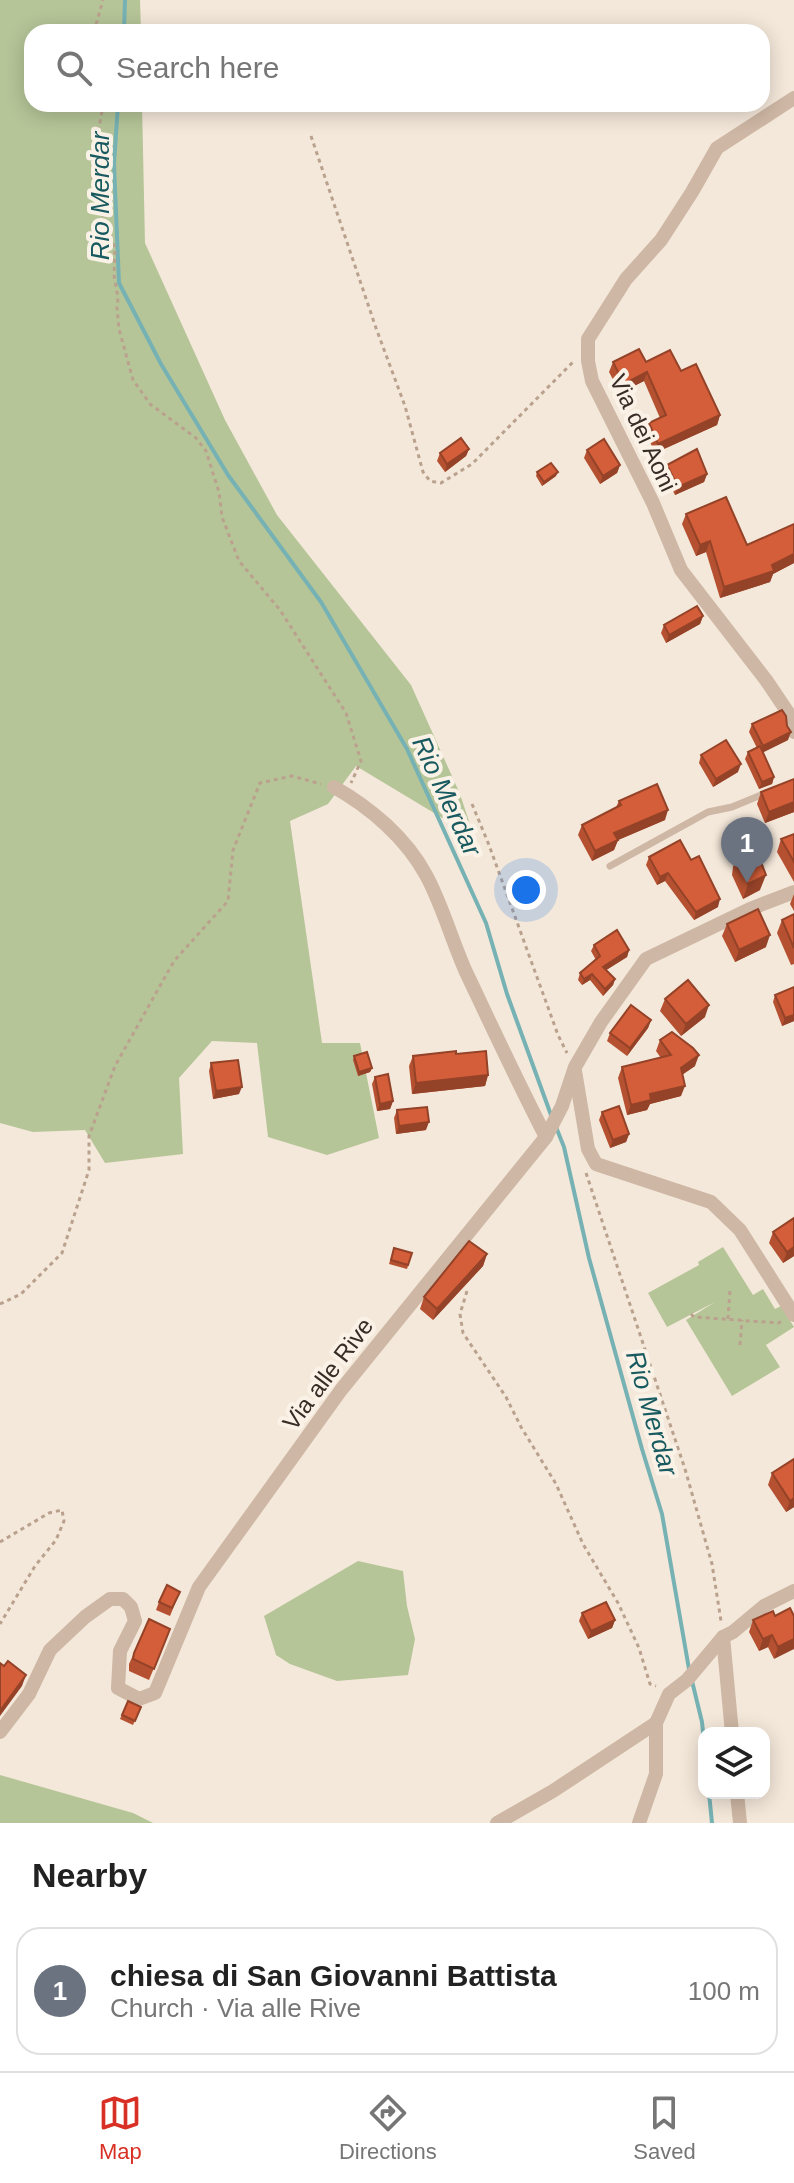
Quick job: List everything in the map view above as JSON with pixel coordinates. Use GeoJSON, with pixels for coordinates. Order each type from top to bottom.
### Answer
{"type":"FeatureCollection","features":[{"type":"Feature","properties":{"kind":"street"},"geometry":{"type":"LineString","coordinates":[[588,339],[626,279],[661,240],[717,148],[794,98]]}},
{"type":"Feature","properties":{"kind":"street","name":"Via dei Aoni"},"geometry":{"type":"LineString","coordinates":[[588,339],[592,381],[653,503],[681,570],[766,680],[793,720],[794,731]]}},
{"type":"Feature","properties":{"kind":"street"},"geometry":{"type":"LineString","coordinates":[[340,790],[360,801],[402,840],[427,875],[464,967],[517,1081],[549,1131]]}},
{"type":"Feature","properties":{"kind":"street","name":"Via alle Rive"},"geometry":{"type":"LineString","coordinates":[[0,1732],[29,1694],[50,1650],[85,1617],[110,1599],[123,1599],[131,1607],[135,1621],[120,1651],[118,1688],[139,1699],[155,1693],[199,1587],[341,1390],[549,1131],[575,1067],[601,1022],[646,959],[750,909],[794,892]]}},
{"type":"Feature","properties":{"kind":"street"},"geometry":{"type":"LineString","coordinates":[[575,1067],[588,1149],[596,1164],[711,1202],[740,1230],[793,1314]]}},
{"type":"Feature","properties":{"kind":"street"},"geometry":{"type":"LineString","coordinates":[[639,1823],[656,1774],[656,1723],[669,1694],[687,1680],[723,1637],[764,1606],[794,1591]]}},
{"type":"Feature","properties":{"kind":"street"},"geometry":{"type":"LineString","coordinates":[[723,1637],[731,1727]]}},
{"type":"Feature","properties":{"kind":"street"},"geometry":{"type":"LineString","coordinates":[[497,1823],[553,1791],[656,1723]]}},
{"type":"Feature","properties":{"kind":"street"},"geometry":{"type":"LineString","coordinates":[[738,1799],[740,1823]]}},
{"type":"Feature","properties":{"kind":"lane"},"geometry":{"type":"LineString","coordinates":[[610,866],[708,812],[732,807],[769,792]]}},
{"type":"Feature","properties":{"kind":"path"},"geometry":{"type":"LineString","coordinates":[[96,24],[103,0]]}},
{"type":"Feature","properties":{"kind":"path"},"geometry":{"type":"LineString","coordinates":[[0,1304],[21,1294],[62,1253],[89,1170],[89,1136],[115,1066],[174,961],[228,901],[233,850],[260,783],[292,776],[340,790],[361,761],[346,713],[276,604],[239,561],[222,517],[219,492],[206,451],[196,438],[150,404],[133,380],[119,329],[115,248],[92,175],[102,112]]}},
{"type":"Feature","properties":{"kind":"path"},"geometry":{"type":"LineString","coordinates":[[311,136],[405,406],[423,472],[430,481],[441,483],[472,464],[570,365],[588,339]]}},
{"type":"Feature","properties":{"kind":"path"},"geometry":{"type":"LineString","coordinates":[[472,804],[558,1035],[575,1067]]}},
{"type":"Feature","properties":{"kind":"path"},"geometry":{"type":"LineString","coordinates":[[584,1168],[685,1469],[712,1564],[723,1637]]}},
{"type":"Feature","properties":{"kind":"path"},"geometry":{"type":"LineString","coordinates":[[728,1319],[730,1290]]}},
{"type":"Feature","properties":{"kind":"path"},"geometry":{"type":"LineString","coordinates":[[467,1291],[460,1314],[463,1333],[506,1397],[556,1484],[583,1544],[618,1603],[639,1648],[650,1684],[669,1694]]}},
{"type":"Feature","properties":{"kind":"path"},"geometry":{"type":"LineString","coordinates":[[691,1314],[694,1317],[779,1323],[793,1314]]}},
{"type":"Feature","properties":{"kind":"path"},"geometry":{"type":"LineString","coordinates":[[740,1345],[742,1320]]}},
{"type":"Feature","properties":{"kind":"path"},"geometry":{"type":"LineString","coordinates":[[0,1542],[49,1513],[62,1510],[64,1521],[56,1540],[35,1566],[0,1624]]}},
{"type":"Feature","properties":{"kind":"green space"},"geometry":{"type":"Polygon","coordinates":[[[0,0],[140,0],[141,24],[24,24],[24,112],[142,112],[145,243],[225,420],[277,515],[411,685],[460,794],[474,837],[356,766],[328,804],[290,821],[322,1043],[360,1043],[379,1138],[327,1155],[268,1137],[257,1043],[212,1041],[179,1078],[183,1154],[105,1163],[85,1130],[33,1132],[0,1123],[0,0]]]}},
{"type":"Feature","properties":{"kind":"green space"},"geometry":{"type":"Polygon","coordinates":[[[723,1247],[753,1295],[763,1289],[775,1309],[781,1306],[794,1327],[766,1345],[780,1367],[732,1396],[686,1320],[715,1302],[667,1327],[648,1293],[699,1265],[698,1262],[723,1247]]]}},
{"type":"Feature","properties":{"kind":"green space"},"geometry":{"type":"Polygon","coordinates":[[[358,1561],[403,1571],[415,1639],[408,1675],[337,1681],[290,1664],[276,1655],[264,1616],[358,1561]]]}},
{"type":"Feature","properties":{"kind":"green space"},"geometry":{"type":"Polygon","coordinates":[[[0,1775],[133,1813],[153,1823],[0,1823],[0,1775]]]}},
{"type":"Feature","properties":{"kind":"building"},"geometry":{"type":"Polygon","coordinates":[[[639,349],[646,362],[670,350],[681,371],[696,364],[720,415],[658,444],[649,423],[666,415],[647,372],[624,384],[613,362],[639,349]]]}},
{"type":"Feature","properties":{"kind":"building"},"geometry":{"type":"Polygon","coordinates":[[[461,438],[469,449],[447,464],[440,453],[461,438]]]}},
{"type":"Feature","properties":{"kind":"building"},"geometry":{"type":"Polygon","coordinates":[[[604,439],[620,465],[603,476],[587,450],[604,439]]]}},
{"type":"Feature","properties":{"kind":"building"},"geometry":{"type":"Polygon","coordinates":[[[697,449],[707,474],[678,487],[667,465],[697,449]]]}},
{"type":"Feature","properties":{"kind":"building"},"geometry":{"type":"Polygon","coordinates":[[[551,463],[558,472],[544,482],[537,472],[551,463]]]}},
{"type":"Feature","properties":{"kind":"building"},"geometry":{"type":"Polygon","coordinates":[[[726,497],[747,545],[794,524],[794,554],[772,565],[774,571],[724,587],[710,541],[700,545],[686,514],[726,497]]]}},
{"type":"Feature","properties":{"kind":"building"},"geometry":{"type":"Polygon","coordinates":[[[697,606],[703,616],[669,635],[664,625],[697,606]]]}},
{"type":"Feature","properties":{"kind":"building"},"geometry":{"type":"Polygon","coordinates":[[[782,710],[791,732],[763,746],[752,724],[782,710]]]}},
{"type":"Feature","properties":{"kind":"building"},"geometry":{"type":"Polygon","coordinates":[[[726,740],[741,764],[716,779],[701,755],[726,740]]]}},
{"type":"Feature","properties":{"kind":"building"},"geometry":{"type":"Polygon","coordinates":[[[760,746],[774,777],[762,782],[748,752],[760,746]]]}},
{"type":"Feature","properties":{"kind":"building"},"geometry":{"type":"Polygon","coordinates":[[[794,779],[794,802],[769,812],[761,792],[794,779]]]}},
{"type":"Feature","properties":{"kind":"building"},"geometry":{"type":"Polygon","coordinates":[[[657,784],[668,810],[614,833],[618,840],[595,851],[582,825],[621,805],[619,801],[657,784]]]}},
{"type":"Feature","properties":{"kind":"building"},"geometry":{"type":"Polygon","coordinates":[[[794,834],[794,862],[781,839],[794,834]]]}},
{"type":"Feature","properties":{"kind":"building"},"geometry":{"type":"Polygon","coordinates":[[[680,840],[691,860],[699,856],[720,899],[696,912],[668,873],[660,877],[649,857],[680,840]]]}},
{"type":"Feature","properties":{"kind":"building"},"geometry":{"type":"Polygon","coordinates":[[[750,846],[757,852],[766,875],[748,884],[738,860],[739,851],[750,846]]]}},
{"type":"Feature","properties":{"kind":"building"},"geometry":{"type":"Polygon","coordinates":[[[758,909],[770,935],[739,950],[727,924],[758,909]]]}},
{"type":"Feature","properties":{"kind":"building"},"geometry":{"type":"Polygon","coordinates":[[[794,914],[794,948],[782,920],[794,914]]]}},
{"type":"Feature","properties":{"kind":"building"},"geometry":{"type":"Polygon","coordinates":[[[617,930],[629,950],[603,967],[615,979],[605,989],[592,974],[584,979],[580,973],[600,956],[594,945],[617,930]]]}},
{"type":"Feature","properties":{"kind":"building"},"geometry":{"type":"Polygon","coordinates":[[[688,980],[709,1005],[686,1024],[665,999],[688,980]]]}},
{"type":"Feature","properties":{"kind":"building"},"geometry":{"type":"Polygon","coordinates":[[[794,987],[794,1015],[785,1018],[775,995],[794,987]]]}},
{"type":"Feature","properties":{"kind":"building"},"geometry":{"type":"Polygon","coordinates":[[[631,1005],[651,1020],[630,1048],[610,1033],[631,1005]]]}},
{"type":"Feature","properties":{"kind":"building"},"geometry":{"type":"Polygon","coordinates":[[[672,1032],[699,1055],[681,1068],[685,1086],[650,1094],[651,1100],[631,1105],[622,1067],[671,1055],[660,1040],[672,1032]]]}},
{"type":"Feature","properties":{"kind":"building"},"geometry":{"type":"Polygon","coordinates":[[[456,1051],[456,1054],[486,1051],[488,1075],[416,1083],[413,1056],[456,1051]]]}},
{"type":"Feature","properties":{"kind":"building"},"geometry":{"type":"Polygon","coordinates":[[[367,1052],[372,1068],[359,1072],[354,1056],[367,1052]]]}},
{"type":"Feature","properties":{"kind":"building"},"geometry":{"type":"Polygon","coordinates":[[[238,1060],[242,1087],[216,1091],[211,1063],[238,1060]]]}},
{"type":"Feature","properties":{"kind":"building"},"geometry":{"type":"Polygon","coordinates":[[[388,1074],[393,1101],[380,1104],[375,1077],[388,1074]]]}},
{"type":"Feature","properties":{"kind":"building"},"geometry":{"type":"Polygon","coordinates":[[[619,1106],[629,1134],[613,1140],[602,1112],[619,1106]]]}},
{"type":"Feature","properties":{"kind":"building"},"geometry":{"type":"Polygon","coordinates":[[[427,1107],[429,1122],[399,1126],[397,1110],[427,1107]]]}},
{"type":"Feature","properties":{"kind":"building"},"geometry":{"type":"Polygon","coordinates":[[[794,1218],[794,1247],[787,1252],[773,1232],[794,1218]]]}},
{"type":"Feature","properties":{"kind":"building"},"geometry":{"type":"Polygon","coordinates":[[[469,1241],[487,1254],[437,1309],[424,1297],[469,1241]]]}},
{"type":"Feature","properties":{"kind":"building"},"geometry":{"type":"Polygon","coordinates":[[[394,1248],[412,1253],[408,1265],[391,1260],[394,1248]]]}},
{"type":"Feature","properties":{"kind":"building"},"geometry":{"type":"Polygon","coordinates":[[[794,1459],[794,1498],[790,1501],[772,1473],[794,1459]]]}},
{"type":"Feature","properties":{"kind":"building"},"geometry":{"type":"Polygon","coordinates":[[[167,1585],[180,1592],[172,1608],[159,1602],[167,1585]]]}},
{"type":"Feature","properties":{"kind":"building"},"geometry":{"type":"Polygon","coordinates":[[[606,1602],[615,1620],[591,1631],[582,1613],[606,1602]]]}},
{"type":"Feature","properties":{"kind":"building"},"geometry":{"type":"Polygon","coordinates":[[[790,1608],[794,1616],[794,1639],[778,1647],[772,1635],[763,1639],[753,1620],[773,1611],[775,1616],[790,1608]]]}},
{"type":"Feature","properties":{"kind":"building"},"geometry":{"type":"Polygon","coordinates":[[[149,1619],[170,1629],[154,1669],[133,1659],[149,1619]]]}},
{"type":"Feature","properties":{"kind":"building"},"geometry":{"type":"Polygon","coordinates":[[[8,1661],[26,1675],[0,1711],[0,1663],[4,1666],[8,1661]]]}},
{"type":"Feature","properties":{"kind":"building"},"geometry":{"type":"Polygon","coordinates":[[[128,1701],[141,1707],[135,1721],[122,1715],[128,1701]]]}},
{"type":"Feature","properties":{"kind":"waterway","name":"Rio Merdar"},"geometry":{"type":"LineString","coordinates":[[124,24],[125,0]]}},
{"type":"Feature","properties":{"kind":"waterway","name":"Rio Merdar"},"geometry":{"type":"LineString","coordinates":[[117,112],[114,164],[119,283],[161,364],[228,475],[321,602],[407,749],[486,923],[507,994],[551,1115]]}},
{"type":"Feature","properties":{"kind":"waterway","name":"Rio Merdar"},"geometry":{"type":"LineString","coordinates":[[556,1127],[564,1147],[589,1258],[662,1514],[689,1669]]}},
{"type":"Feature","properties":{"kind":"waterway","name":"Rio Merdar"},"geometry":{"type":"LineString","coordinates":[[692,1681],[702,1727]]}},
{"type":"Feature","properties":{"kind":"waterway","name":"Rio Merdar"},"geometry":{"type":"LineString","coordinates":[[710,1799],[712,1823]]}},
{"type":"Feature","properties":{"kind":"place","name":"chiesa di San Giovanni Battista"},"geometry":{"type":"Point","coordinates":[747,883]}}]}
